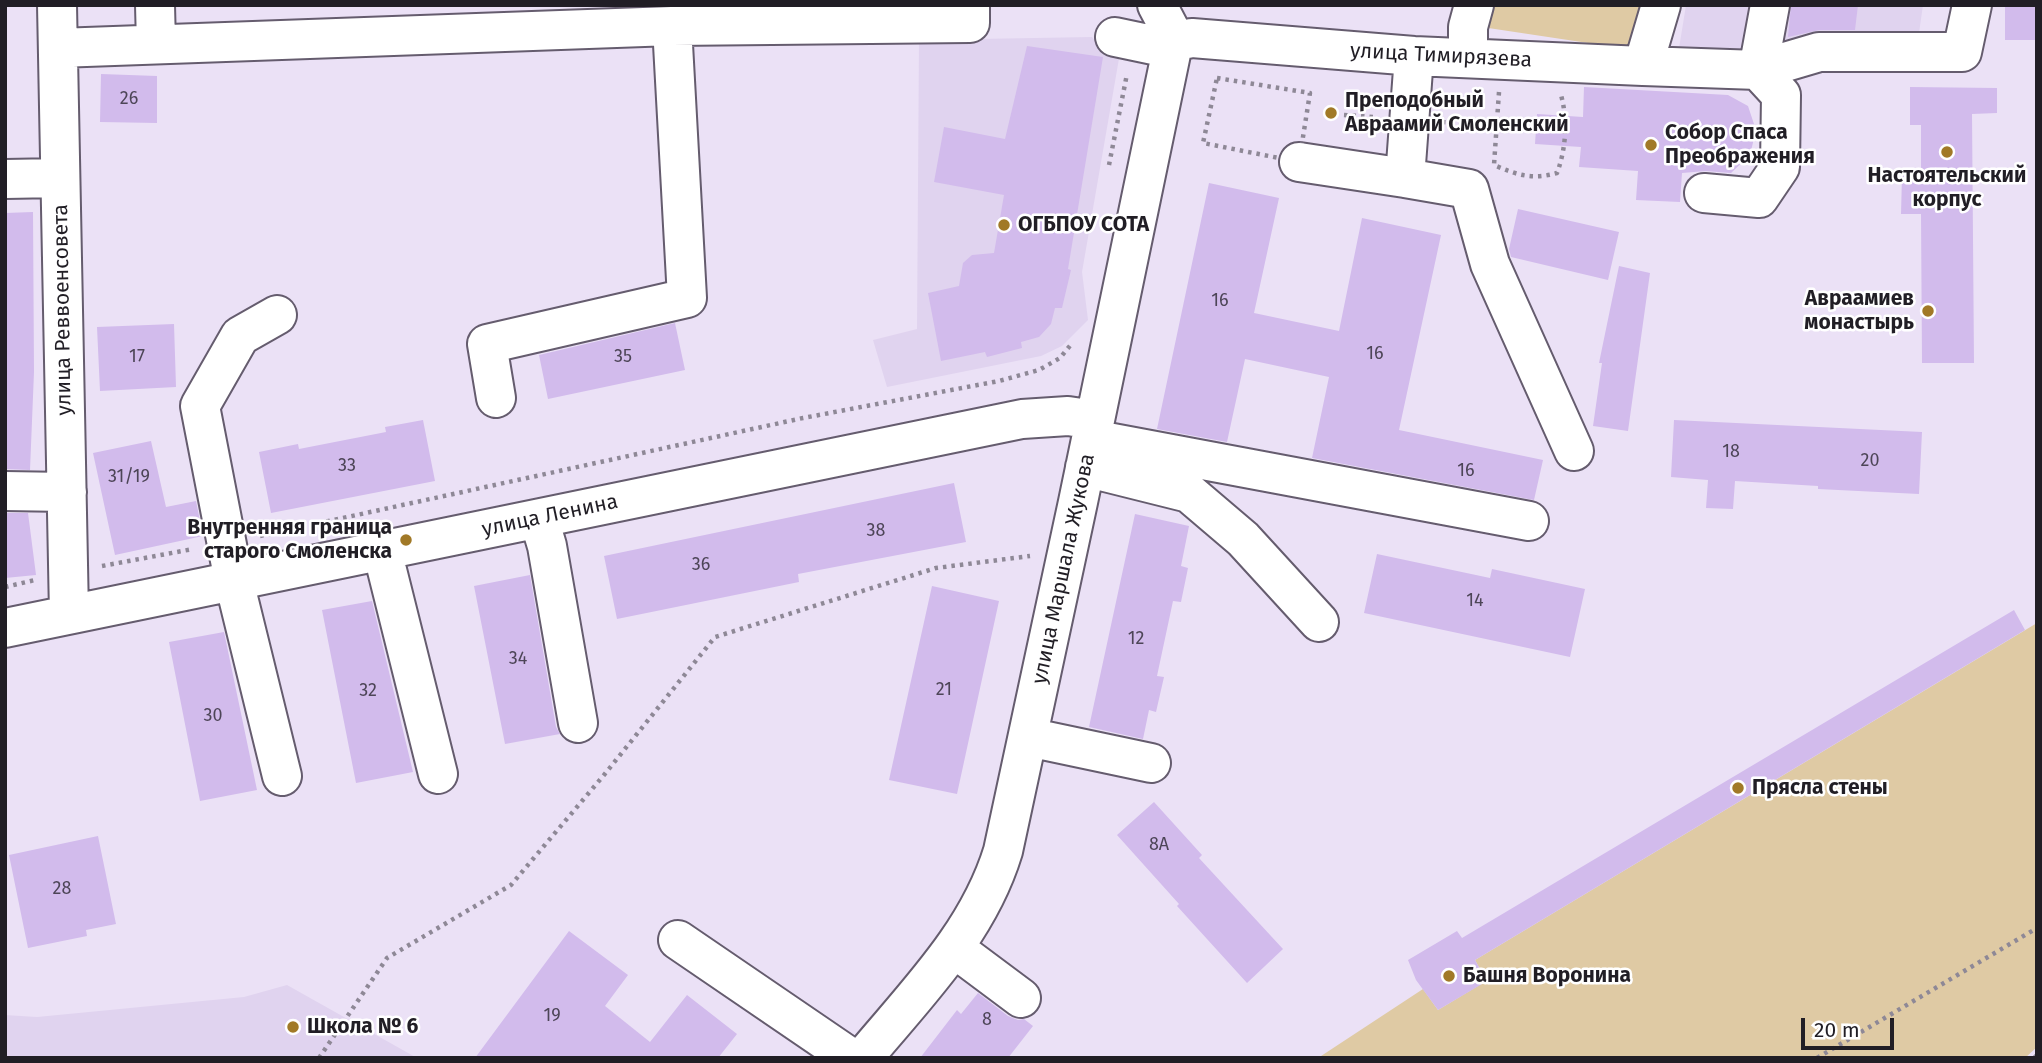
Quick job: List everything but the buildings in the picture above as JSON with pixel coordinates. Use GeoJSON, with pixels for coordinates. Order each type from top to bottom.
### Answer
{"type":"FeatureCollection","features":[{"type":"Feature","properties":{"kind":"street","name":"улица Реввоенсовета"},"geometry":{"type":"LineString","coordinates":[[57,5],[69,614]]}},
{"type":"Feature","properties":{"kind":"street"},"geometry":{"type":"LineString","coordinates":[[155,5],[156,44]]}},
{"type":"Feature","properties":{"kind":"street"},"geometry":{"type":"LineString","coordinates":[[58,48],[673,26],[970,23],[970,5]]}},
{"type":"Feature","properties":{"kind":"street"},"geometry":{"type":"LineString","coordinates":[[1157,5],[1174,45]]}},
{"type":"Feature","properties":{"kind":"street"},"geometry":{"type":"LineString","coordinates":[[1474,5],[1468,27],[1484,59]]}},
{"type":"Feature","properties":{"kind":"street"},"geometry":{"type":"LineString","coordinates":[[1643,66],[1661,5]]}},
{"type":"Feature","properties":{"kind":"street"},"geometry":{"type":"LineString","coordinates":[[1704,193],[1759,198],[1780,167],[1781,95],[1758,70],[1770,5]]}},
{"type":"Feature","properties":{"kind":"street","name":"улица Тимирязева"},"geometry":{"type":"LineString","coordinates":[[1124,39],[1174,45],[1192,38],[1413,56],[1758,70],[1819,52],[1962,52],[1972,5]]}},
{"type":"Feature","properties":{"kind":"street"},"geometry":{"type":"LineString","coordinates":[[496,398],[487,344],[687,298],[673,26]]}},
{"type":"Feature","properties":{"kind":"street","name":"улица Маршала Жукова"},"geometry":{"type":"LineString","coordinates":[[863,1058],[954,948],[978,914],[996,873],[1028,737],[1174,45]]}},
{"type":"Feature","properties":{"kind":"street"},"geometry":{"type":"LineString","coordinates":[[1405,178],[1413,56]]}},
{"type":"Feature","properties":{"kind":"street"},"geometry":{"type":"LineString","coordinates":[[1298,162],[1469,189],[1490,264],[1574,451]]}},
{"type":"Feature","properties":{"kind":"street"},"geometry":{"type":"LineString","coordinates":[[5,179],[61,178]]}},
{"type":"Feature","properties":{"kind":"street"},"geometry":{"type":"LineString","coordinates":[[277,315],[240,336],[200,407],[234,581],[282,776]]}},
{"type":"Feature","properties":{"kind":"street","name":"улица Ленина"},"geometry":{"type":"LineString","coordinates":[[5,628],[1022,419],[1068,416],[1091,442]]}},
{"type":"Feature","properties":{"kind":"street"},"geometry":{"type":"LineString","coordinates":[[1091,442],[1529,521]]}},
{"type":"Feature","properties":{"kind":"street"},"geometry":{"type":"LineString","coordinates":[[1091,442],[1189,493],[1243,539],[1319,622]]}},
{"type":"Feature","properties":{"kind":"street"},"geometry":{"type":"LineString","coordinates":[[5,491],[67,492]]}},
{"type":"Feature","properties":{"kind":"street"},"geometry":{"type":"LineString","coordinates":[[539,519],[547,546],[578,723]]}},
{"type":"Feature","properties":{"kind":"street"},"geometry":{"type":"LineString","coordinates":[[382,550],[438,774]]}},
{"type":"Feature","properties":{"kind":"street"},"geometry":{"type":"LineString","coordinates":[[1028,737],[1151,763]]}},
{"type":"Feature","properties":{"kind":"street"},"geometry":{"type":"LineString","coordinates":[[678,940],[851,1058]]}},
{"type":"Feature","properties":{"kind":"street"},"geometry":{"type":"LineString","coordinates":[[954,948],[1021,998]]}},
{"type":"Feature","properties":{"kind":"path"},"geometry":{"type":"LineString","coordinates":[[1107,177],[1124,39]]}},
{"type":"Feature","properties":{"kind":"path"},"geometry":{"type":"LineString","coordinates":[[1484,59],[1494,165],[1514,174],[1539,178],[1557,173],[1563,157],[1565,116]]}},
{"type":"Feature","properties":{"kind":"path"},"geometry":{"type":"LineString","coordinates":[[1217,78],[1310,93],[1298,162],[1203,142],[1217,78]]}},
{"type":"Feature","properties":{"kind":"path"},"geometry":{"type":"LineString","coordinates":[[5,587],[404,506],[803,418],[1020,376],[1039,370],[1060,358],[1075,336]]}},
{"type":"Feature","properties":{"kind":"path"},"geometry":{"type":"LineString","coordinates":[[319,1058],[387,958],[511,886],[715,637],[936,568],[1031,556]]}},
{"type":"Feature","properties":{"kind":"path"},"geometry":{"type":"LineString","coordinates":[[1817,1058],[2037,928]]}},
{"type":"Feature","properties":{"kind":"shaded area"},"geometry":{"type":"Polygon","coordinates":[[[1463,5],[1640,5],[1628,49],[1455,23],[1463,5]]]}},
{"type":"Feature","properties":{"kind":"shaded area"},"geometry":{"type":"Polygon","coordinates":[[[1686,5],[1923,5],[1914,68],[1677,61],[1686,5]]]}},
{"type":"Feature","properties":{"kind":"shaded area","name":"ОГБПОУ СОТА"},"geometry":{"type":"Polygon","coordinates":[[[1092,37],[1097,44],[1121,47],[1082,272],[1088,320],[1062,346],[1041,356],[887,387],[873,340],[917,329],[919,40],[1092,37]]]}},
{"type":"Feature","properties":{"kind":"shaded area"},"geometry":{"type":"Polygon","coordinates":[[[2037,623],[2037,1047],[2025,1058],[1318,1058],[1423,989],[1438,1010],[1486,981],[1475,960],[2037,623]]]}},
{"type":"Feature","properties":{"kind":"shaded area"},"geometry":{"type":"Polygon","coordinates":[[[287,985],[417,1058],[5,1058],[5,1015],[37,1017],[244,997],[287,985]]]}},
{"type":"Feature","properties":{"kind":"place","name":"Преподобный Авраамий Смоленский"},"geometry":{"type":"Point","coordinates":[1331,113]}},
{"type":"Feature","properties":{"kind":"place","name":"Собор Спаса Преображения"},"geometry":{"type":"Point","coordinates":[1651,145]}},
{"type":"Feature","properties":{"kind":"place","name":"Настоятельский корпус"},"geometry":{"type":"Point","coordinates":[1947,152]}},
{"type":"Feature","properties":{"kind":"place","name":"ОГБПОУ СОТА"},"geometry":{"type":"Point","coordinates":[1004,225]}},
{"type":"Feature","properties":{"kind":"place","name":"Авраамиев монастырь"},"geometry":{"type":"Point","coordinates":[1928,311]}},
{"type":"Feature","properties":{"kind":"place","name":"Внутренняя граница старого Смоленска"},"geometry":{"type":"Point","coordinates":[406,540]}},
{"type":"Feature","properties":{"kind":"place","name":"Прясла стены"},"geometry":{"type":"Point","coordinates":[1738,788]}},
{"type":"Feature","properties":{"kind":"place","name":"Башня Воронина"},"geometry":{"type":"Point","coordinates":[1449,976]}},
{"type":"Feature","properties":{"kind":"place","name":"Школа № 6"},"geometry":{"type":"Point","coordinates":[293,1027]}}]}
